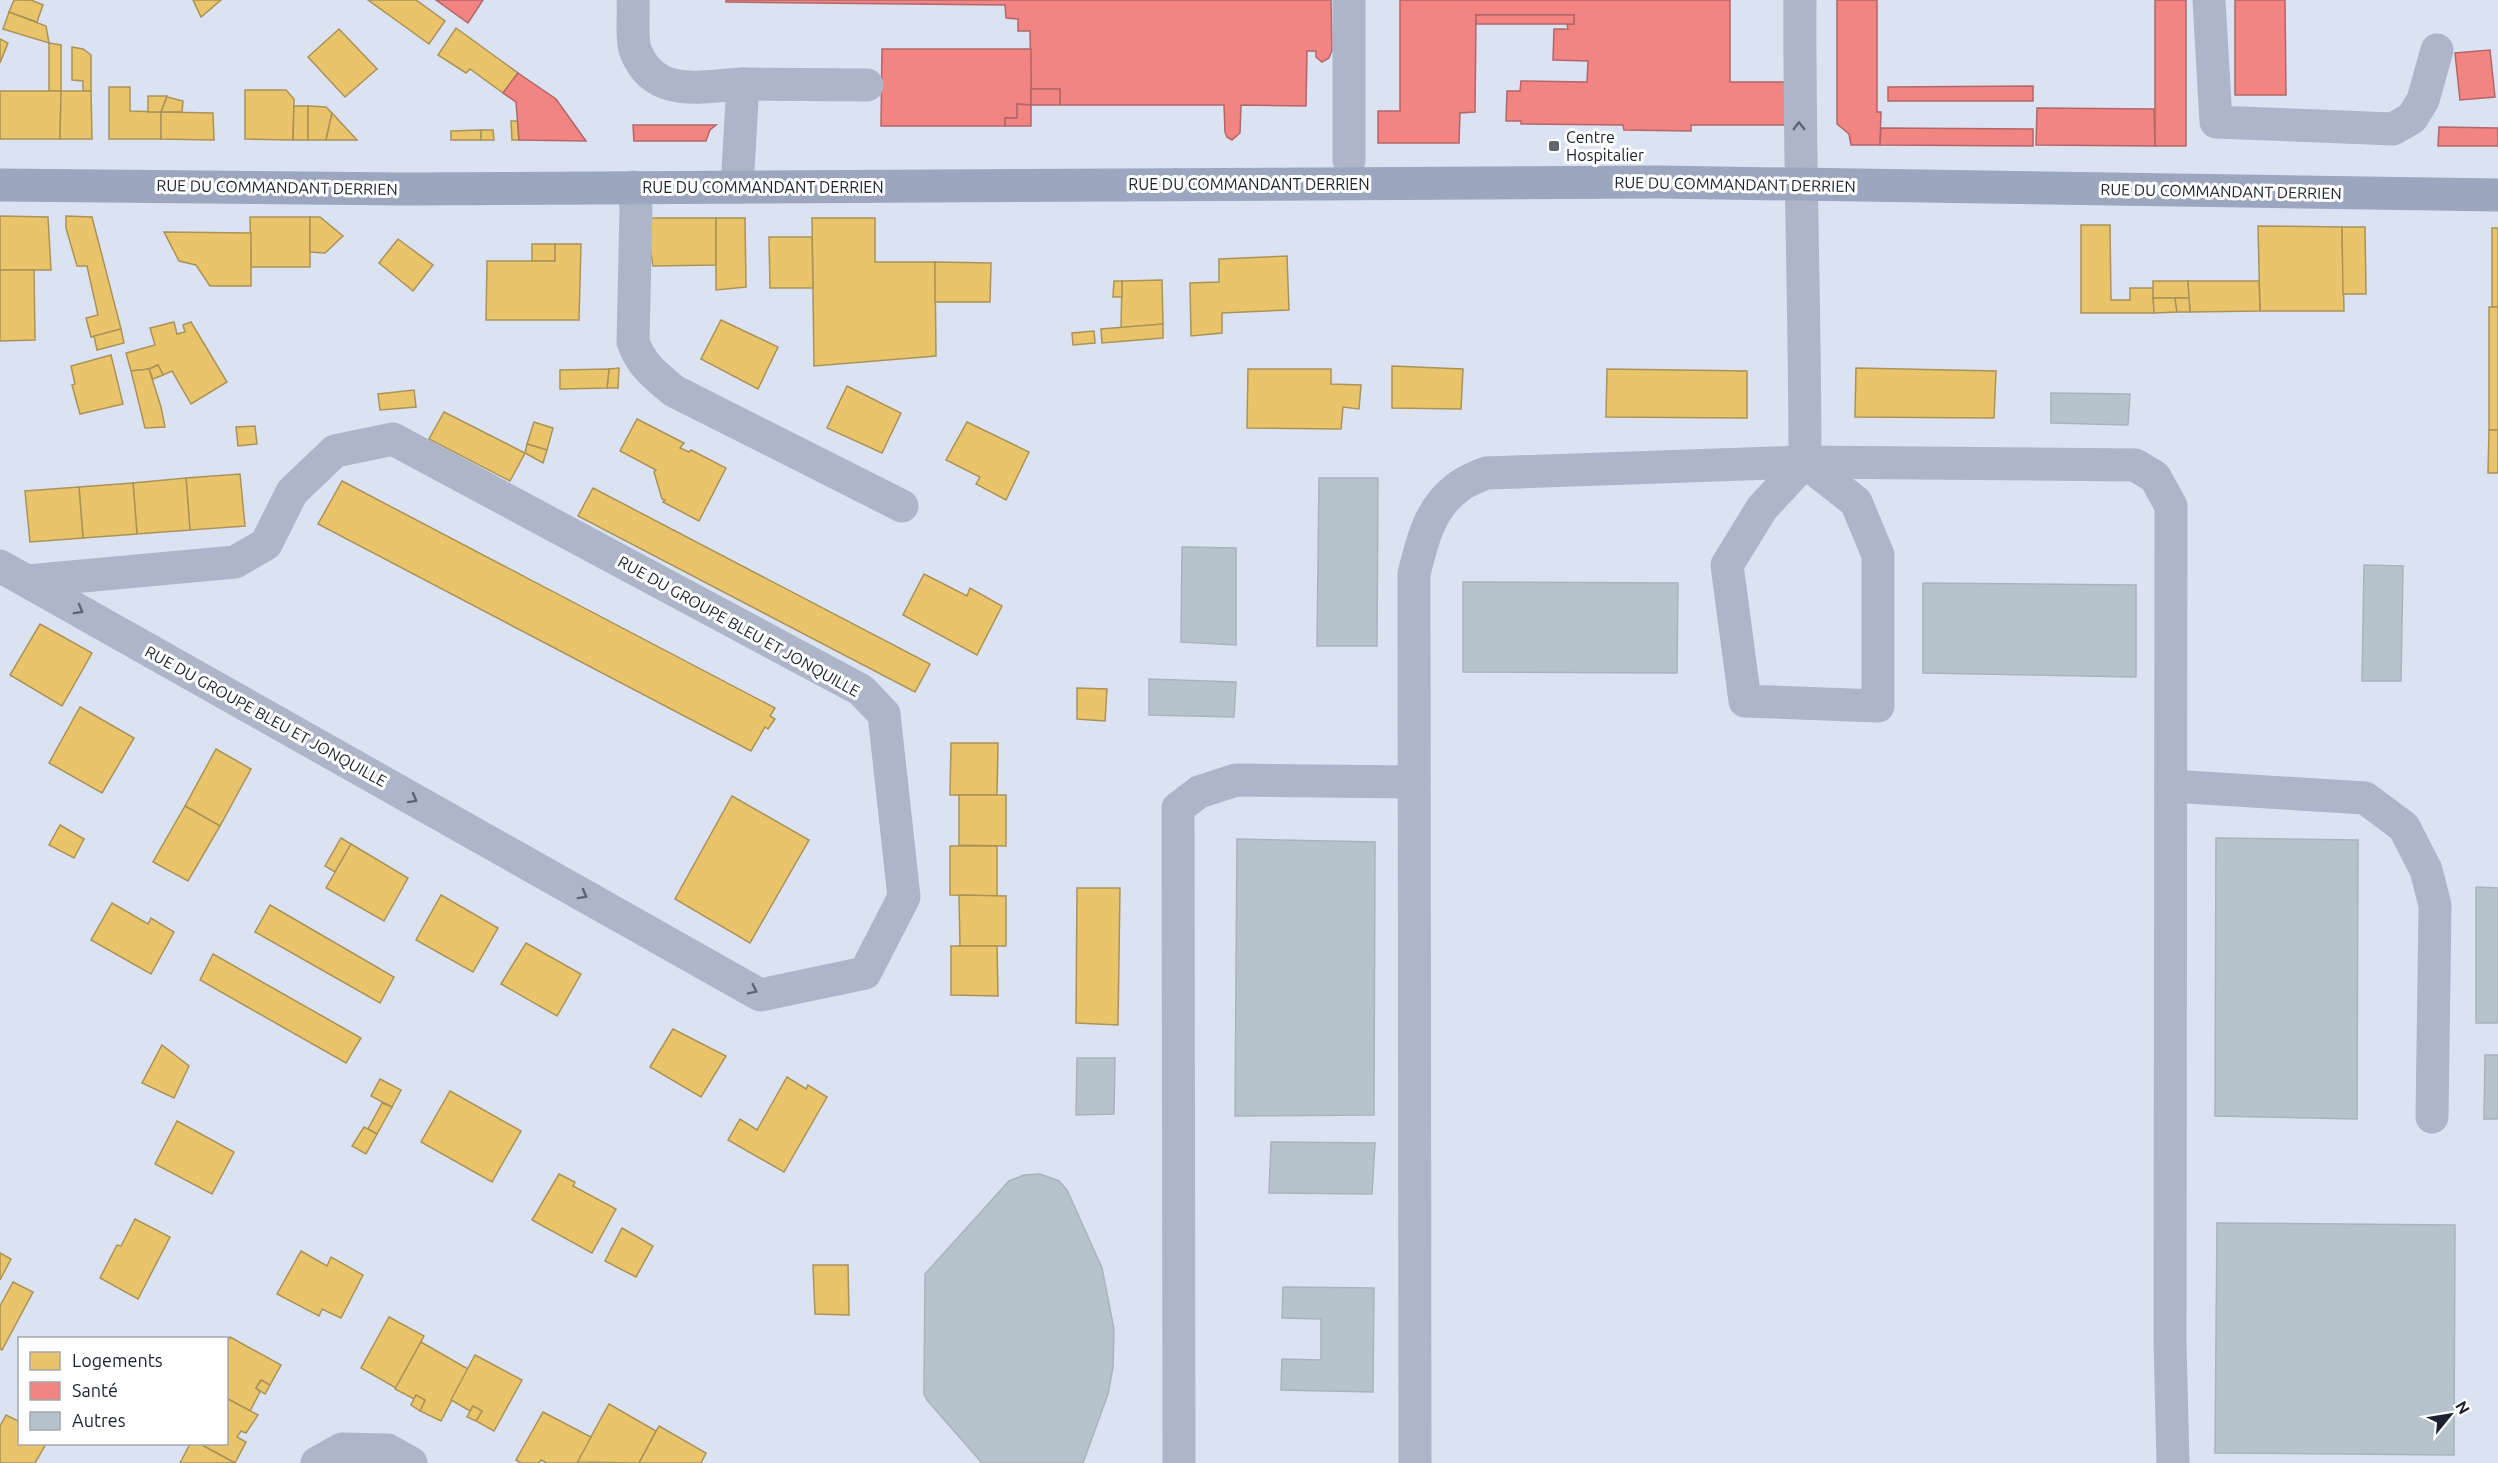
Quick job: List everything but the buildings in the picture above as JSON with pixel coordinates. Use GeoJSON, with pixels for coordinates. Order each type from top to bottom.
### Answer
{"type":"FeatureCollection","features":[{"type":"Feature","properties":{"kind":"main road","name":"RUE DU COMMANDANT DERRIEN"},"geometry":{"type":"LineString","coordinates":[[0,185],[391,189],[1636,182],[2498,195]]}},
{"type":"Feature","properties":{"kind":"street"},"geometry":{"type":"LineString","coordinates":[[633,0],[635,51],[652,78],[674,87],[743,84],[867,85]]}},
{"type":"Feature","properties":{"kind":"street"},"geometry":{"type":"LineString","coordinates":[[1348,0],[1349,160]]}},
{"type":"Feature","properties":{"kind":"street"},"geometry":{"type":"LineString","coordinates":[[1800,0],[1799,184],[1802,229],[1805,462],[1762,508],[1727,565],[1745,701],[1878,706],[1878,555],[1856,502],[1805,462]]}},
{"type":"Feature","properties":{"kind":"street"},"geometry":{"type":"LineString","coordinates":[[2210,0],[2216,122],[2393,129],[2412,118],[2423,100],[2437,50]]}},
{"type":"Feature","properties":{"kind":"street"},"geometry":{"type":"LineString","coordinates":[[737,187],[743,84]]}},
{"type":"Feature","properties":{"kind":"street"},"geometry":{"type":"LineString","coordinates":[[633,187],[636,208],[633,342],[638,356],[648,370],[674,391],[902,506]]}},
{"type":"Feature","properties":{"kind":"street","name":"RUE DU GROUPE BLEU ET JONQUILLE"},"geometry":{"type":"LineString","coordinates":[[0,566],[760,995],[865,973],[904,897],[884,714],[861,690],[393,439],[335,452],[292,492],[266,544],[236,562],[28,581]]}},
{"type":"Feature","properties":{"kind":"street"},"geometry":{"type":"LineString","coordinates":[[1415,1463],[1414,574],[1424,532],[1438,507],[1457,488],[1486,473],[1805,462],[2135,465],[2155,477],[2171,506],[2170,1342],[2173,1463]]}},
{"type":"Feature","properties":{"kind":"street"},"geometry":{"type":"LineString","coordinates":[[1179,1463],[1178,808],[1199,792],[1236,780],[1413,782]]}},
{"type":"Feature","properties":{"kind":"street"},"geometry":{"type":"LineString","coordinates":[[2171,786],[2365,798],[2404,826],[2426,870],[2435,905],[2432,1117]]}},
{"type":"Feature","properties":{"kind":"street"},"geometry":{"type":"LineString","coordinates":[[317,1463],[342,1449],[388,1450],[411,1463]]}},
{"type":"Feature","properties":{"kind":"place","name":"Centre Hospitalier"},"geometry":{"type":"Point","coordinates":[1554,146]}}]}
